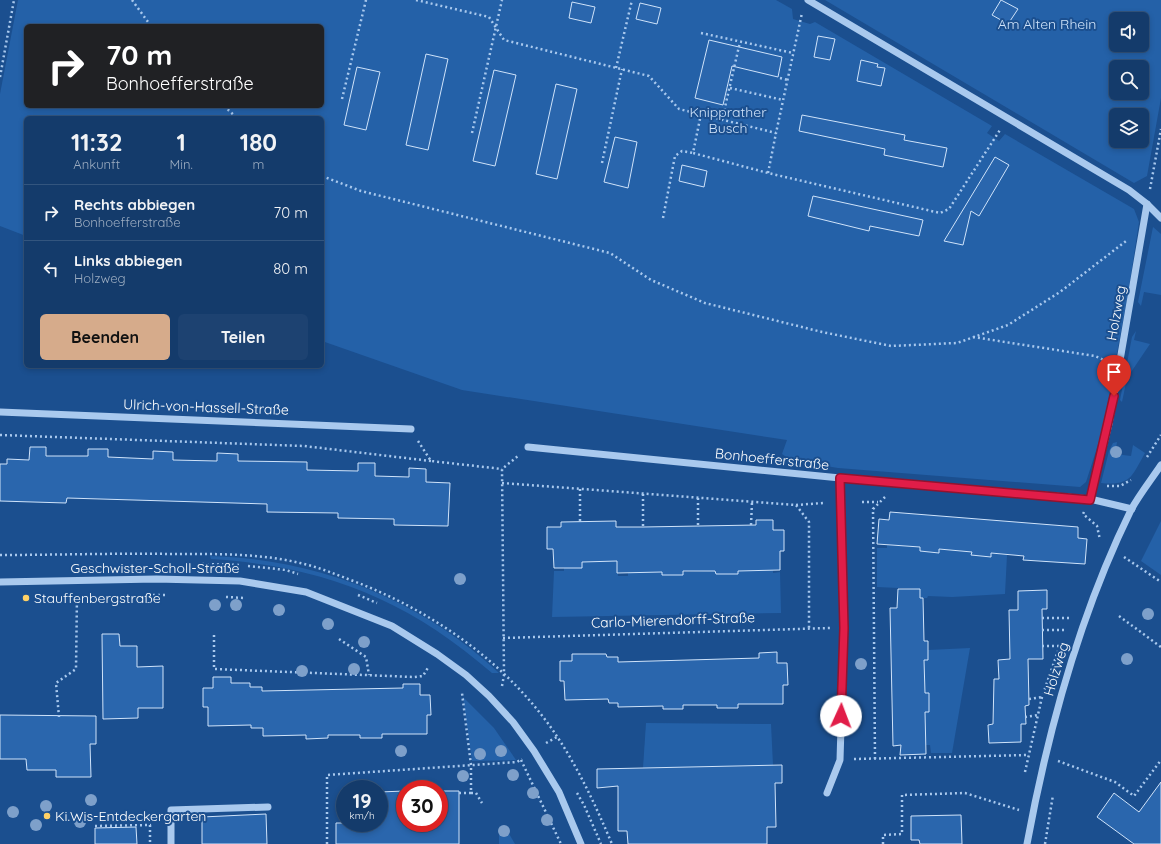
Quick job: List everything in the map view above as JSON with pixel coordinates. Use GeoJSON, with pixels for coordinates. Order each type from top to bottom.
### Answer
{"type":"FeatureCollection","features":[{"type":"Feature","properties":{"kind":"street"},"geometry":{"type":"LineString","coordinates":[[808,0],[1129,190],[1147,204],[1161,218]]}},
{"type":"Feature","properties":{"kind":"street","name":"Holzweg"},"geometry":{"type":"LineString","coordinates":[[1090,500],[1109,424],[1120,367],[1147,204]]}},
{"type":"Feature","properties":{"kind":"street","name":"Ulrich-von-Hassell-Straße"},"geometry":{"type":"LineString","coordinates":[[0,412],[411,429]]}},
{"type":"Feature","properties":{"kind":"street","name":"Bonhoefferstraße"},"geometry":{"type":"LineString","coordinates":[[528,447],[840,478],[1090,500],[1132,509]]}},
{"type":"Feature","properties":{"kind":"street","name":"Holzweg"},"geometry":{"type":"LineString","coordinates":[[1027,844],[1045,755],[1091,600],[1132,509],[1161,465]]}},
{"type":"Feature","properties":{"kind":"street"},"geometry":{"type":"LineString","coordinates":[[827,793],[840,760],[844,628],[840,478]]}},
{"type":"Feature","properties":{"kind":"street","name":"Geschwister-Scholl-Straße"},"geometry":{"type":"LineString","coordinates":[[0,582],[156,579],[240,581],[306,592],[392,626],[437,654],[489,696],[513,722],[534,751],[559,792],[581,844]]}},
{"type":"Feature","properties":{"kind":"street"},"geometry":{"type":"LineString","coordinates":[[171,842],[171,810],[268,807]]}},
{"type":"Feature","properties":{"kind":"path"},"geometry":{"type":"LineString","coordinates":[[0,77],[14,0]]}},
{"type":"Feature","properties":{"kind":"path"},"geometry":{"type":"LineString","coordinates":[[132,0],[150,24]]}},
{"type":"Feature","properties":{"kind":"path"},"geometry":{"type":"LineString","coordinates":[[342,99],[366,0]]}},
{"type":"Feature","properties":{"kind":"path"},"geometry":{"type":"LineString","coordinates":[[416,0],[489,17],[504,40],[649,76],[678,109],[776,133]]}},
{"type":"Feature","properties":{"kind":"path"},"geometry":{"type":"LineString","coordinates":[[472,133],[502,0]]}},
{"type":"Feature","properties":{"kind":"path"},"geometry":{"type":"LineString","coordinates":[[616,68],[632,0]]}},
{"type":"Feature","properties":{"kind":"path"},"geometry":{"type":"LineString","coordinates":[[768,173],[804,7]]}},
{"type":"Feature","properties":{"kind":"path"},"geometry":{"type":"LineString","coordinates":[[701,33],[793,53]]}},
{"type":"Feature","properties":{"kind":"path"},"geometry":{"type":"LineString","coordinates":[[722,120],[740,42]]}},
{"type":"Feature","properties":{"kind":"path"},"geometry":{"type":"LineString","coordinates":[[602,163],[622,69]]}},
{"type":"Feature","properties":{"kind":"path"},"geometry":{"type":"LineString","coordinates":[[780,78],[788,80]]}},
{"type":"Feature","properties":{"kind":"path"},"geometry":{"type":"LineString","coordinates":[[730,88],[783,100]]}},
{"type":"Feature","properties":{"kind":"path"},"geometry":{"type":"LineString","coordinates":[[226,108],[235,116]]}},
{"type":"Feature","properties":{"kind":"path"},"geometry":{"type":"LineString","coordinates":[[693,153],[701,114]]}},
{"type":"Feature","properties":{"kind":"path"},"geometry":{"type":"LineString","coordinates":[[663,218],[675,156],[682,151],[768,173],[940,213],[949,209],[1007,118]]}},
{"type":"Feature","properties":{"kind":"path"},"geometry":{"type":"LineString","coordinates":[[1147,204],[1161,129]]}},
{"type":"Feature","properties":{"kind":"path"},"geometry":{"type":"LineString","coordinates":[[324,177],[361,191],[610,253],[651,280],[705,303],[822,332],[891,346],[957,343],[1008,325],[1060,292],[1144,227]]}},
{"type":"Feature","properties":{"kind":"path"},"geometry":{"type":"LineString","coordinates":[[973,337],[1095,356],[1120,367]]}},
{"type":"Feature","properties":{"kind":"path"},"geometry":{"type":"LineString","coordinates":[[411,429],[431,461]]}},
{"type":"Feature","properties":{"kind":"path"},"geometry":{"type":"LineString","coordinates":[[0,435],[304,446],[502,469],[528,447]]}},
{"type":"Feature","properties":{"kind":"path"},"geometry":{"type":"LineString","coordinates":[[1144,462],[1161,435]]}},
{"type":"Feature","properties":{"kind":"path"},"geometry":{"type":"LineString","coordinates":[[502,469],[504,674],[502,686]]}},
{"type":"Feature","properties":{"kind":"path"},"geometry":{"type":"LineString","coordinates":[[1094,484],[1120,486],[1130,481],[1134,477]]}},
{"type":"Feature","properties":{"kind":"path"},"geometry":{"type":"LineString","coordinates":[[502,483],[796,505],[823,503]]}},
{"type":"Feature","properties":{"kind":"path"},"geometry":{"type":"LineString","coordinates":[[580,489],[580,522]]}},
{"type":"Feature","properties":{"kind":"path"},"geometry":{"type":"LineString","coordinates":[[643,494],[643,527]]}},
{"type":"Feature","properties":{"kind":"path"},"geometry":{"type":"LineString","coordinates":[[875,758],[873,509],[878,502],[890,494]]}},
{"type":"Feature","properties":{"kind":"path"},"geometry":{"type":"LineString","coordinates":[[698,498],[698,526]]}},
{"type":"Feature","properties":{"kind":"path"},"geometry":{"type":"LineString","coordinates":[[1083,514],[1090,500]]}},
{"type":"Feature","properties":{"kind":"path"},"geometry":{"type":"LineString","coordinates":[[751,525],[752,502]]}},
{"type":"Feature","properties":{"kind":"path"},"geometry":{"type":"LineString","coordinates":[[862,502],[878,502]]}},
{"type":"Feature","properties":{"kind":"path"},"geometry":{"type":"LineString","coordinates":[[796,505],[809,522],[809,629]]}},
{"type":"Feature","properties":{"kind":"path"},"geometry":{"type":"LineString","coordinates":[[1076,513],[1083,514],[1096,526],[1100,536],[1100,544]]}},
{"type":"Feature","properties":{"kind":"path"},"geometry":{"type":"LineString","coordinates":[[1114,550],[1161,582]]}},
{"type":"Feature","properties":{"kind":"path"},"geometry":{"type":"LineString","coordinates":[[0,555],[232,554],[298,563],[324,570],[382,593],[423,613],[467,642],[504,674],[557,737],[582,778],[612,844]]}},
{"type":"Feature","properties":{"kind":"path"},"geometry":{"type":"LineString","coordinates":[[197,564],[251,566],[286,570],[302,576]]}},
{"type":"Feature","properties":{"kind":"path"},"geometry":{"type":"LineString","coordinates":[[59,717],[56,683],[76,669],[77,593],[85,594]]}},
{"type":"Feature","properties":{"kind":"path"},"geometry":{"type":"LineString","coordinates":[[354,594],[383,606]]}},
{"type":"Feature","properties":{"kind":"path"},"geometry":{"type":"LineString","coordinates":[[140,595],[170,595]]}},
{"type":"Feature","properties":{"kind":"path"},"geometry":{"type":"LineString","coordinates":[[219,596],[248,598]]}},
{"type":"Feature","properties":{"kind":"path"},"geometry":{"type":"LineString","coordinates":[[1063,635],[1071,611]]}},
{"type":"Feature","properties":{"kind":"path"},"geometry":{"type":"LineString","coordinates":[[1119,616],[1161,647]]}},
{"type":"Feature","properties":{"kind":"path"},"geometry":{"type":"LineString","coordinates":[[1042,618],[1069,618]]}},
{"type":"Feature","properties":{"kind":"path","name":"Carlo-Mierendorff-Straße"},"geometry":{"type":"LineString","coordinates":[[503,638],[844,628]]}},
{"type":"Feature","properties":{"kind":"path"},"geometry":{"type":"LineString","coordinates":[[1042,630],[1065,630]]}},
{"type":"Feature","properties":{"kind":"path"},"geometry":{"type":"LineString","coordinates":[[214,635],[214,669],[422,676],[430,665]]}},
{"type":"Feature","properties":{"kind":"path"},"geometry":{"type":"LineString","coordinates":[[339,640],[366,657],[369,675]]}},
{"type":"Feature","properties":{"kind":"path"},"geometry":{"type":"LineString","coordinates":[[1028,755],[1042,697],[1062,640]]}},
{"type":"Feature","properties":{"kind":"path"},"geometry":{"type":"LineString","coordinates":[[1042,646],[1060,646]]}},
{"type":"Feature","properties":{"kind":"path"},"geometry":{"type":"LineString","coordinates":[[424,661],[435,670]]}},
{"type":"Feature","properties":{"kind":"path"},"geometry":{"type":"LineString","coordinates":[[496,682],[502,686],[506,692]]}},
{"type":"Feature","properties":{"kind":"path"},"geometry":{"type":"LineString","coordinates":[[456,688],[468,698]]}},
{"type":"Feature","properties":{"kind":"path"},"geometry":{"type":"LineString","coordinates":[[462,693],[472,765],[471,793]]}},
{"type":"Feature","properties":{"kind":"path"},"geometry":{"type":"LineString","coordinates":[[1029,699],[1042,697]]}},
{"type":"Feature","properties":{"kind":"path"},"geometry":{"type":"LineString","coordinates":[[1025,717],[1038,715]]}},
{"type":"Feature","properties":{"kind":"path"},"geometry":{"type":"LineString","coordinates":[[542,736],[550,749]]}},
{"type":"Feature","properties":{"kind":"path"},"geometry":{"type":"LineString","coordinates":[[327,844],[327,775],[517,762],[557,737]]}},
{"type":"Feature","properties":{"kind":"path"},"geometry":{"type":"LineString","coordinates":[[517,755],[521,760],[561,844]]}},
{"type":"Feature","properties":{"kind":"path"},"geometry":{"type":"LineString","coordinates":[[840,760],[1045,755],[1115,782],[1134,796],[1161,760]]}},
{"type":"Feature","properties":{"kind":"path"},"geometry":{"type":"LineString","coordinates":[[1058,769],[1059,761]]}},
{"type":"Feature","properties":{"kind":"path"},"geometry":{"type":"LineString","coordinates":[[573,786],[584,805],[601,844]]}},
{"type":"Feature","properties":{"kind":"path"},"geometry":{"type":"LineString","coordinates":[[1045,844],[1054,791]]}},
{"type":"Feature","properties":{"kind":"path"},"geometry":{"type":"LineString","coordinates":[[459,792],[476,793],[482,803]]}},
{"type":"Feature","properties":{"kind":"path"},"geometry":{"type":"LineString","coordinates":[[883,844],[883,835],[902,834],[902,795],[965,793],[1032,815]]}},
{"type":"Feature","properties":{"kind":"path"},"geometry":{"type":"LineString","coordinates":[[95,826],[150,825],[150,844]]}},
{"type":"Feature","properties":{"kind":"green space","name":"Knipprather Busch"},"geometry":{"type":"Polygon","coordinates":[[[18,0],[776,0],[792,9],[793,19],[810,24],[815,22],[992,126],[987,133],[999,141],[1005,134],[1134,209],[1139,222],[1129,288],[1103,429],[1086,482],[1080,487],[838,468],[791,460],[782,454],[787,440],[462,390],[324,342],[324,116],[24,116],[24,235],[0,226],[0,94],[18,0]]]}},
{"type":"Feature","properties":{"kind":"green space","name":"Am Alten Rhein"},"geometry":{"type":"Polygon","coordinates":[[[825,0],[1161,0],[1161,98],[1147,176],[1134,183],[825,0]]]}},
{"type":"Feature","properties":{"kind":"green space"},"geometry":{"type":"Polygon","coordinates":[[[1153,227],[1161,234],[1161,295],[1144,292],[1141,306],[1138,302],[1153,227]]]}},
{"type":"Feature","properties":{"kind":"green space"},"geometry":{"type":"Polygon","coordinates":[[[1136,331],[1134,340],[1150,344],[1127,378],[1122,402],[1120,400],[1132,337],[1136,331]]]}},
{"type":"Feature","properties":{"kind":"green space"},"geometry":{"type":"Polygon","coordinates":[[[1117,442],[1115,454],[1131,456],[1133,445],[1145,453],[1137,468],[1125,481],[1111,484],[1101,483],[1109,451],[1113,443],[1117,442]]]}},
{"type":"Feature","properties":{"kind":"green space"},"geometry":{"type":"Polygon","coordinates":[[[1161,521],[1161,575],[1141,561],[1161,521]]]}},
{"type":"Feature","properties":{"kind":"green space"},"geometry":{"type":"Polygon","coordinates":[[[887,545],[920,547],[920,551],[938,553],[939,549],[972,552],[972,555],[991,557],[991,553],[1007,555],[1005,594],[952,597],[928,596],[927,598],[920,598],[920,589],[877,587],[877,548],[887,548],[887,545]]]}},
{"type":"Feature","properties":{"kind":"green space"},"geometry":{"type":"Polygon","coordinates":[[[210,556],[250,559],[289,565],[328,575],[365,588],[401,604],[436,624],[468,647],[499,673],[492,673],[460,647],[428,625],[395,606],[362,591],[327,579],[290,569],[211,559],[210,556]]]}},
{"type":"Feature","properties":{"kind":"green space"},"geometry":{"type":"Polygon","coordinates":[[[617,561],[618,576],[628,576],[628,573],[662,572],[662,575],[683,575],[683,572],[715,571],[716,574],[738,574],[738,571],[773,570],[773,573],[780,572],[781,613],[552,617],[554,571],[564,571],[564,568],[582,568],[582,562],[617,561]]]}},
{"type":"Feature","properties":{"kind":"green space"},"geometry":{"type":"Polygon","coordinates":[[[970,648],[952,753],[931,753],[930,745],[926,745],[925,712],[929,712],[929,693],[925,693],[924,660],[928,650],[970,648]]]}},
{"type":"Feature","properties":{"kind":"green space"},"geometry":{"type":"Polygon","coordinates":[[[463,697],[494,728],[516,760],[472,761],[463,697]]]}},
{"type":"Feature","properties":{"kind":"green space"},"geometry":{"type":"Polygon","coordinates":[[[646,723],[771,724],[773,765],[643,768],[646,723]]]}},
{"type":"Feature","properties":{"kind":"green space"},"geometry":{"type":"Polygon","coordinates":[[[503,825],[515,844],[499,844],[499,827],[503,825]]]}},
{"type":"Feature","properties":{"kind":"building"},"geometry":{"type":"Polygon","coordinates":[[[1001,0],[1018,9],[1008,24],[992,15],[1001,0]]]}},
{"type":"Feature","properties":{"kind":"building"},"geometry":{"type":"Polygon","coordinates":[[[572,2],[595,7],[591,23],[569,18],[572,2]]]}},
{"type":"Feature","properties":{"kind":"building"},"geometry":{"type":"Polygon","coordinates":[[[640,3],[661,8],[657,24],[636,19],[640,3]]]}},
{"type":"Feature","properties":{"kind":"building"},"geometry":{"type":"Polygon","coordinates":[[[818,36],[835,39],[830,60],[814,57],[818,36]]]}},
{"type":"Feature","properties":{"kind":"building"},"geometry":{"type":"Polygon","coordinates":[[[709,40],[782,57],[778,77],[732,66],[723,105],[695,98],[709,40]]]}},
{"type":"Feature","properties":{"kind":"building"},"geometry":{"type":"Polygon","coordinates":[[[426,54],[448,59],[428,150],[406,145],[426,54]]]}},
{"type":"Feature","properties":{"kind":"building"},"geometry":{"type":"Polygon","coordinates":[[[861,60],[878,64],[877,67],[885,68],[881,86],[857,81],[861,60]]]}},
{"type":"Feature","properties":{"kind":"building"},"geometry":{"type":"Polygon","coordinates":[[[357,67],[380,72],[366,130],[344,125],[357,67]]]}},
{"type":"Feature","properties":{"kind":"building"},"geometry":{"type":"Polygon","coordinates":[[[494,70],[516,75],[495,166],[473,161],[494,70]]]}},
{"type":"Feature","properties":{"kind":"building"},"geometry":{"type":"Polygon","coordinates":[[[556,84],[577,89],[557,179],[536,174],[556,84]]]}},
{"type":"Feature","properties":{"kind":"building"},"geometry":{"type":"Polygon","coordinates":[[[802,115],[905,135],[904,140],[947,148],[943,167],[884,155],[885,149],[799,131],[802,115]]]}},
{"type":"Feature","properties":{"kind":"building"},"geometry":{"type":"Polygon","coordinates":[[[615,137],[637,142],[628,188],[604,182],[615,137]]]}},
{"type":"Feature","properties":{"kind":"building"},"geometry":{"type":"Polygon","coordinates":[[[995,157],[1009,165],[979,216],[971,211],[963,245],[944,241],[995,157]]]}},
{"type":"Feature","properties":{"kind":"building"},"geometry":{"type":"Polygon","coordinates":[[[682,165],[707,171],[704,187],[679,181],[682,165]]]}},
{"type":"Feature","properties":{"kind":"building"},"geometry":{"type":"Polygon","coordinates":[[[813,196],[923,220],[919,236],[870,226],[869,231],[808,216],[813,196]]]}},
{"type":"Feature","properties":{"kind":"building"},"geometry":{"type":"Polygon","coordinates":[[[30,447],[46,447],[46,456],[88,456],[88,449],[108,449],[108,457],[153,459],[153,451],[173,452],[173,460],[217,461],[217,453],[238,454],[238,461],[307,462],[307,470],[358,471],[358,463],[375,463],[375,476],[409,477],[409,468],[426,469],[426,482],[450,483],[448,526],[394,525],[394,519],[338,518],[338,513],[267,512],[267,504],[67,498],[66,503],[0,501],[0,464],[7,464],[7,459],[29,460],[30,447]]]}},
{"type":"Feature","properties":{"kind":"building"},"geometry":{"type":"Polygon","coordinates":[[[890,512],[1078,527],[1078,538],[1087,539],[1085,564],[1023,560],[1024,556],[991,553],[991,557],[971,555],[972,552],[939,549],[939,553],[920,551],[920,547],[877,544],[879,519],[889,520],[890,512]]]}},
{"type":"Feature","properties":{"kind":"building"},"geometry":{"type":"Polygon","coordinates":[[[756,520],[773,520],[773,530],[784,530],[784,551],[780,551],[780,570],[738,571],[738,574],[716,574],[715,571],[683,571],[683,575],[662,575],[662,572],[617,573],[617,561],[582,562],[582,568],[554,568],[553,549],[547,549],[547,527],[561,527],[561,522],[616,521],[616,527],[643,527],[756,525],[756,520]]]}},
{"type":"Feature","properties":{"kind":"building"},"geometry":{"type":"Polygon","coordinates":[[[898,589],[920,589],[920,598],[923,598],[924,641],[928,641],[928,660],[924,660],[925,693],[929,693],[929,712],[925,712],[926,754],[900,755],[901,745],[893,746],[890,608],[897,608],[898,589]]]}},
{"type":"Feature","properties":{"kind":"building"},"geometry":{"type":"Polygon","coordinates":[[[1047,590],[1047,609],[1042,609],[1043,659],[1028,659],[1029,705],[1025,706],[1026,724],[1021,724],[1021,742],[989,743],[988,725],[993,724],[994,679],[999,679],[998,660],[1010,659],[1009,610],[1018,610],[1018,591],[1047,590]]]}},
{"type":"Feature","properties":{"kind":"building"},"geometry":{"type":"Polygon","coordinates":[[[102,634],[119,634],[120,646],[137,646],[137,667],[163,666],[163,708],[138,708],[138,718],[103,719],[102,634]]]}},
{"type":"Feature","properties":{"kind":"building"},"geometry":{"type":"Polygon","coordinates":[[[777,652],[777,663],[787,663],[788,685],[783,685],[783,704],[738,704],[738,708],[717,708],[717,705],[683,705],[683,709],[663,709],[663,706],[618,707],[618,703],[609,703],[608,699],[565,700],[564,681],[560,681],[560,661],[572,661],[572,654],[606,654],[607,657],[618,657],[618,662],[759,658],[759,653],[777,652]]]}},
{"type":"Feature","properties":{"kind":"building"},"geometry":{"type":"Polygon","coordinates":[[[213,677],[231,677],[231,683],[250,683],[250,687],[262,687],[262,691],[403,688],[403,684],[420,684],[420,695],[430,695],[431,715],[427,715],[427,734],[382,734],[382,738],[360,738],[360,735],[328,735],[328,738],[306,739],[306,735],[263,736],[263,728],[251,728],[251,725],[208,726],[208,707],[203,707],[203,688],[213,688],[213,677]]]}},
{"type":"Feature","properties":{"kind":"building"},"geometry":{"type":"Polygon","coordinates":[[[0,715],[96,716],[96,744],[90,744],[91,777],[56,777],[56,770],[27,770],[26,759],[0,759],[0,715]]]}},
{"type":"Feature","properties":{"kind":"building"},"geometry":{"type":"Polygon","coordinates":[[[782,765],[782,783],[775,783],[776,827],[767,827],[767,844],[628,844],[627,831],[618,831],[618,786],[597,788],[597,769],[782,765]]]}},
{"type":"Feature","properties":{"kind":"building"},"geometry":{"type":"Polygon","coordinates":[[[1161,782],[1161,844],[1134,844],[1097,817],[1114,793],[1139,812],[1161,782]]]}},
{"type":"Feature","properties":{"kind":"building"},"geometry":{"type":"Polygon","coordinates":[[[396,791],[396,832],[448,832],[448,791],[459,791],[459,844],[336,844],[336,832],[388,832],[388,792],[396,791]]]}},
{"type":"Feature","properties":{"kind":"building"},"geometry":{"type":"Polygon","coordinates":[[[266,814],[267,844],[202,844],[202,817],[266,814]]]}},
{"type":"Feature","properties":{"kind":"building"},"geometry":{"type":"Polygon","coordinates":[[[961,815],[962,844],[920,844],[919,840],[911,840],[911,816],[961,815]]]}},
{"type":"Feature","properties":{"kind":"building"},"geometry":{"type":"Polygon","coordinates":[[[136,827],[137,844],[95,844],[95,828],[136,827]]]}},
{"type":"Feature","properties":{"kind":"place","name":"Stauffenbergstraße"},"geometry":{"type":"Point","coordinates":[26,598]}},
{"type":"Feature","properties":{"kind":"place","name":"Ki.Wis-Entdeckergarten"},"geometry":{"type":"Point","coordinates":[47,816]}},
{"type":"Feature","properties":{"kind":"route"},"geometry":{"type":"LineString","coordinates":[[841,716],[844,628],[840,478],[1090,500],[1109,424],[1114,396]]}}]}
